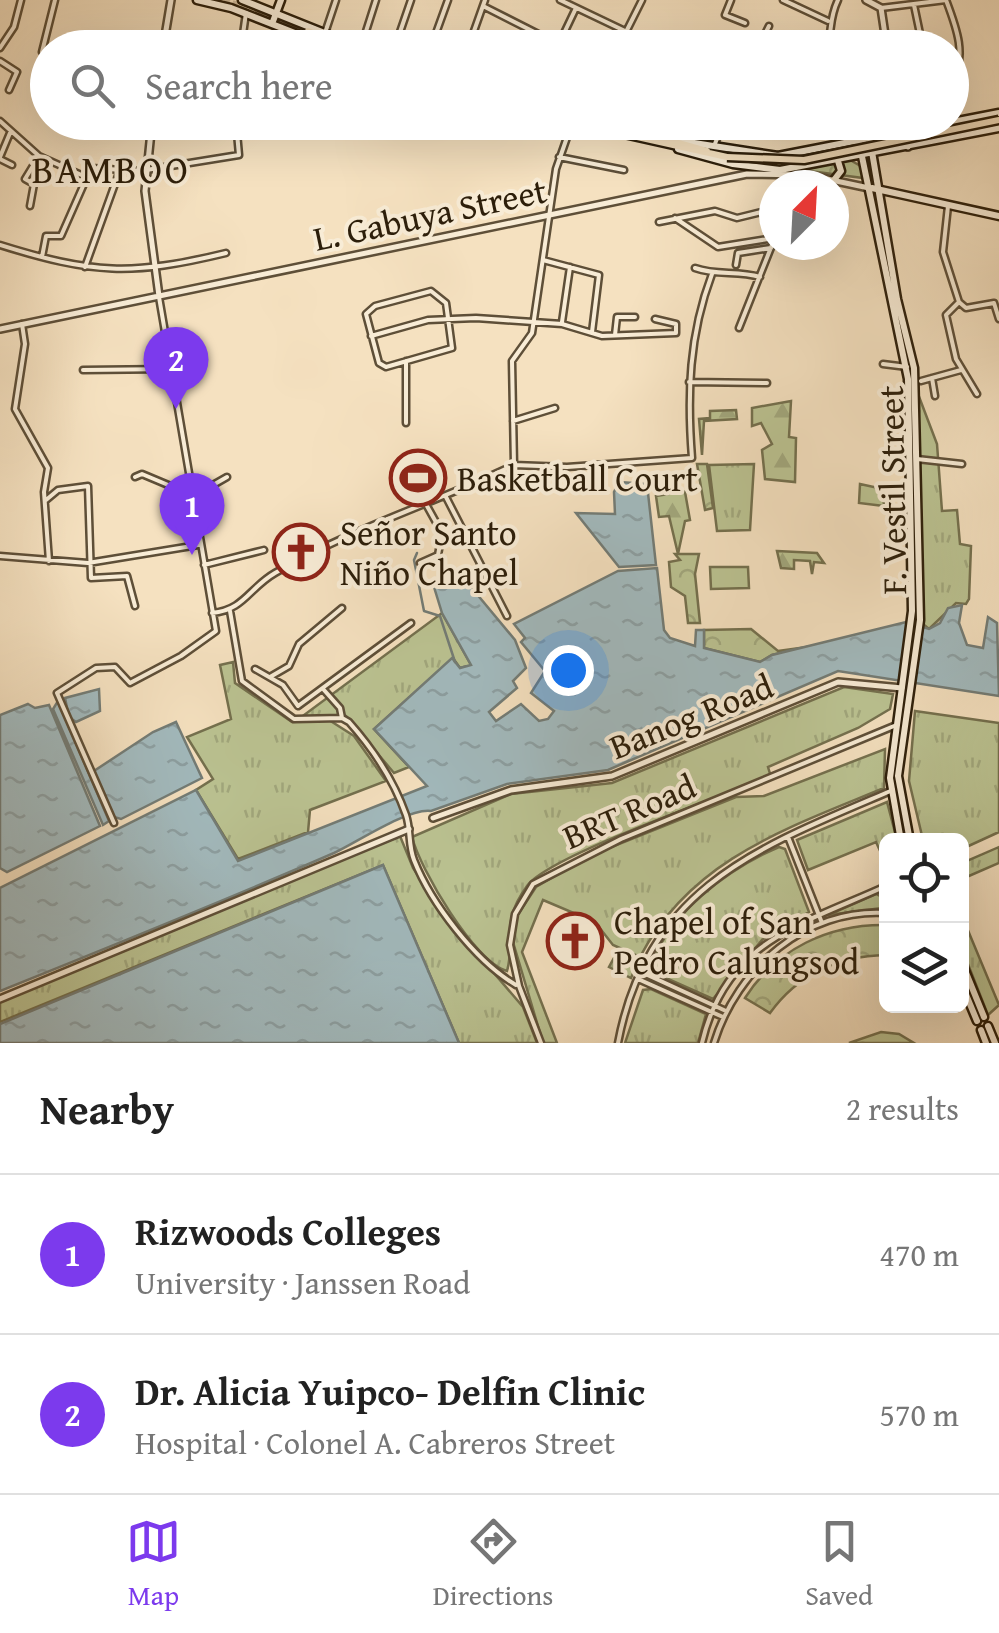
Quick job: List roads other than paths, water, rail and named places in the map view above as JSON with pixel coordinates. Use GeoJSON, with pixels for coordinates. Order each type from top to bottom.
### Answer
{"type":"FeatureCollection","features":[{"type":"Feature","properties":{"kind":"main road"},"geometry":{"type":"LineString","coordinates":[[197,0],[246,13],[287,30]]}},
{"type":"Feature","properties":{"kind":"main road"},"geometry":{"type":"LineString","coordinates":[[242,0],[321,30]]}},
{"type":"Feature","properties":{"kind":"main road"},"geometry":{"type":"LineString","coordinates":[[272,24],[281,0]]}},
{"type":"Feature","properties":{"kind":"main road"},"geometry":{"type":"LineString","coordinates":[[969,124],[999,120]]}},
{"type":"Feature","properties":{"kind":"main road"},"geometry":{"type":"LineString","coordinates":[[969,129],[999,120]]}},
{"type":"Feature","properties":{"kind":"main road"},"geometry":{"type":"LineString","coordinates":[[969,126],[999,120]]}},
{"type":"Feature","properties":{"kind":"main road"},"geometry":{"type":"LineString","coordinates":[[654,140],[727,158],[804,160],[902,140]]}},
{"type":"Feature","properties":{"kind":"main road"},"geometry":{"type":"LineString","coordinates":[[662,140],[766,170],[908,148],[934,140]]}},
{"type":"Feature","properties":{"kind":"main road"},"geometry":{"type":"LineString","coordinates":[[679,145],[778,156],[870,140]]}},
{"type":"Feature","properties":{"kind":"main road","name":"F. Vestil Street"},"geometry":{"type":"LineString","coordinates":[[870,140],[882,190],[896,299],[913,354],[917,460],[915,623],[894,790],[900,833]]}},
{"type":"Feature","properties":{"kind":"main road","name":"F. Vestil Street"},"geometry":{"type":"LineString","coordinates":[[859,142],[872,188],[889,302],[906,367],[915,623]]}},
{"type":"Feature","properties":{"kind":"main road"},"geometry":{"type":"LineString","coordinates":[[840,170],[838,160],[843,145]]}},
{"type":"Feature","properties":{"kind":"main road"},"geometry":{"type":"LineString","coordinates":[[872,188],[999,216]]}},
{"type":"Feature","properties":{"kind":"main road","name":"F. Vestil Street"},"geometry":{"type":"LineString","coordinates":[[894,790],[908,833]]}},
{"type":"Feature","properties":{"kind":"main road"},"geometry":{"type":"LineString","coordinates":[[969,985],[980,1019],[969,998]]}},
{"type":"Feature","properties":{"kind":"main road"},"geometry":{"type":"LineString","coordinates":[[986,1043],[984,1028],[995,1043]]}},
{"type":"Feature","properties":{"kind":"street"},"geometry":{"type":"LineString","coordinates":[[0,48],[14,28],[21,0]]}},
{"type":"Feature","properties":{"kind":"street"},"geometry":{"type":"LineString","coordinates":[[48,30],[55,0]]}},
{"type":"Feature","properties":{"kind":"street"},"geometry":{"type":"LineString","coordinates":[[166,30],[171,0]]}},
{"type":"Feature","properties":{"kind":"street"},"geometry":{"type":"LineString","coordinates":[[327,30],[336,0]]}},
{"type":"Feature","properties":{"kind":"street"},"geometry":{"type":"LineString","coordinates":[[366,30],[376,0]]}},
{"type":"Feature","properties":{"kind":"street"},"geometry":{"type":"LineString","coordinates":[[401,30],[411,0]]}},
{"type":"Feature","properties":{"kind":"street"},"geometry":{"type":"LineString","coordinates":[[438,30],[448,0]]}},
{"type":"Feature","properties":{"kind":"street"},"geometry":{"type":"LineString","coordinates":[[560,0],[621,30]]}},
{"type":"Feature","properties":{"kind":"street"},"geometry":{"type":"LineString","coordinates":[[626,30],[642,0]]}},
{"type":"Feature","properties":{"kind":"street"},"geometry":{"type":"LineString","coordinates":[[732,0],[725,15],[745,24]]}},
{"type":"Feature","properties":{"kind":"street"},"geometry":{"type":"LineString","coordinates":[[783,0],[828,21]]}},
{"type":"Feature","properties":{"kind":"street"},"geometry":{"type":"LineString","coordinates":[[829,30],[828,21],[838,0]]}},
{"type":"Feature","properties":{"kind":"street"},"geometry":{"type":"LineString","coordinates":[[866,0],[881,8],[946,0],[956,30]]}},
{"type":"Feature","properties":{"kind":"street"},"geometry":{"type":"LineString","coordinates":[[474,30],[484,3],[530,30]]}},
{"type":"Feature","properties":{"kind":"street"},"geometry":{"type":"LineString","coordinates":[[914,5],[919,30]]}},
{"type":"Feature","properties":{"kind":"street"},"geometry":{"type":"LineString","coordinates":[[566,30],[576,8]]}},
{"type":"Feature","properties":{"kind":"street"},"geometry":{"type":"LineString","coordinates":[[881,8],[885,30]]}},
{"type":"Feature","properties":{"kind":"street"},"geometry":{"type":"LineString","coordinates":[[244,30],[246,13]]}},
{"type":"Feature","properties":{"kind":"street"},"geometry":{"type":"LineString","coordinates":[[767,30],[769,26]]}},
{"type":"Feature","properties":{"kind":"street"},"geometry":{"type":"LineString","coordinates":[[0,60],[17,72],[9,90]]}},
{"type":"Feature","properties":{"kind":"street"},"geometry":{"type":"LineString","coordinates":[[0,121],[39,156],[86,178]]}},
{"type":"Feature","properties":{"kind":"street"},"geometry":{"type":"LineString","coordinates":[[10,133],[0,158],[12,164]]}},
{"type":"Feature","properties":{"kind":"street"},"geometry":{"type":"LineString","coordinates":[[114,823],[57,693],[104,666],[116,667],[130,684],[214,635],[154,270],[145,170],[149,140]]}},
{"type":"Feature","properties":{"kind":"street"},"geometry":{"type":"LineString","coordinates":[[42,257],[46,236],[60,236],[90,168],[145,170],[239,155],[238,140]]}},
{"type":"Feature","properties":{"kind":"street"},"geometry":{"type":"LineString","coordinates":[[514,465],[512,361],[532,334],[559,158],[565,140]]}},
{"type":"Feature","properties":{"kind":"street"},"geometry":{"type":"LineString","coordinates":[[714,148],[717,140]]}},
{"type":"Feature","properties":{"kind":"street"},"geometry":{"type":"LineString","coordinates":[[906,140],[908,148]]}},
{"type":"Feature","properties":{"kind":"street"},"geometry":{"type":"LineString","coordinates":[[30,206],[34,184],[25,179],[39,156]]}},
{"type":"Feature","properties":{"kind":"street"},"geometry":{"type":"LineString","coordinates":[[559,158],[624,170]]}},
{"type":"Feature","properties":{"kind":"street"},"geometry":{"type":"LineString","coordinates":[[85,267],[120,170]]}},
{"type":"Feature","properties":{"kind":"street","name":"L. Gabuya Street"},"geometry":{"type":"LineString","coordinates":[[0,329],[759,174]]}},
{"type":"Feature","properties":{"kind":"street","name":"L. Gabuya Street"},"geometry":{"type":"LineString","coordinates":[[849,183],[872,188]]}},
{"type":"Feature","properties":{"kind":"street"},"geometry":{"type":"LineString","coordinates":[[948,206],[943,252],[959,302],[966,308],[994,302],[999,319]]}},
{"type":"Feature","properties":{"kind":"street"},"geometry":{"type":"LineString","coordinates":[[659,222],[715,212],[737,218],[759,213]]}},
{"type":"Feature","properties":{"kind":"street"},"geometry":{"type":"LineString","coordinates":[[674,218],[718,247],[759,241]]}},
{"type":"Feature","properties":{"kind":"street"},"geometry":{"type":"LineString","coordinates":[[0,246],[85,267],[154,270],[226,253]]}},
{"type":"Feature","properties":{"kind":"street"},"geometry":{"type":"LineString","coordinates":[[736,266],[738,253],[759,250]]}},
{"type":"Feature","properties":{"kind":"street"},"geometry":{"type":"LineString","coordinates":[[544,260],[599,275],[591,334]]}},
{"type":"Feature","properties":{"kind":"street"},"geometry":{"type":"LineString","coordinates":[[739,328],[766,260]]}},
{"type":"Feature","properties":{"kind":"street"},"geometry":{"type":"LineString","coordinates":[[562,324],[570,267]]}},
{"type":"Feature","properties":{"kind":"street"},"geometry":{"type":"LineString","coordinates":[[695,268],[712,274],[744,272],[760,277]]}},
{"type":"Feature","properties":{"kind":"street"},"geometry":{"type":"LineString","coordinates":[[212,613],[230,612],[244,604],[263,581],[305,556],[514,465],[567,467],[692,458],[689,382],[698,313],[712,274]]}},
{"type":"Feature","properties":{"kind":"street"},"geometry":{"type":"LineString","coordinates":[[426,291],[443,297],[448,318],[452,348],[386,366],[379,363],[369,310],[426,291]]}},
{"type":"Feature","properties":{"kind":"street"},"geometry":{"type":"LineString","coordinates":[[959,302],[946,316],[962,370],[977,394]]}},
{"type":"Feature","properties":{"kind":"street"},"geometry":{"type":"LineString","coordinates":[[615,335],[617,317],[635,317]]}},
{"type":"Feature","properties":{"kind":"street"},"geometry":{"type":"LineString","coordinates":[[371,336],[448,318],[562,324],[591,334],[676,333],[676,324],[656,318]]}},
{"type":"Feature","properties":{"kind":"street"},"geometry":{"type":"LineString","coordinates":[[22,324],[25,344],[16,409],[46,461],[48,561]]}},
{"type":"Feature","properties":{"kind":"street"},"geometry":{"type":"LineString","coordinates":[[406,361],[406,424]]}},
{"type":"Feature","properties":{"kind":"street"},"geometry":{"type":"LineString","coordinates":[[884,364],[906,367]]}},
{"type":"Feature","properties":{"kind":"street"},"geometry":{"type":"LineString","coordinates":[[84,370],[173,369]]}},
{"type":"Feature","properties":{"kind":"street"},"geometry":{"type":"LineString","coordinates":[[921,381],[962,370]]}},
{"type":"Feature","properties":{"kind":"street"},"geometry":{"type":"LineString","coordinates":[[932,378],[935,396]]}},
{"type":"Feature","properties":{"kind":"street"},"geometry":{"type":"LineString","coordinates":[[689,382],[767,384]]}},
{"type":"Feature","properties":{"kind":"street"},"geometry":{"type":"LineString","coordinates":[[513,421],[554,408]]}},
{"type":"Feature","properties":{"kind":"street"},"geometry":{"type":"LineString","coordinates":[[917,460],[962,464]]}},
{"type":"Feature","properties":{"kind":"street"},"geometry":{"type":"LineString","coordinates":[[135,477],[142,474],[192,494]]}},
{"type":"Feature","properties":{"kind":"street"},"geometry":{"type":"LineString","coordinates":[[190,486],[213,485],[227,477]]}},
{"type":"Feature","properties":{"kind":"street"},"geometry":{"type":"LineString","coordinates":[[46,500],[58,490],[88,486],[88,563],[93,578],[126,576],[135,606]]}},
{"type":"Feature","properties":{"kind":"street"},"geometry":{"type":"LineString","coordinates":[[446,497],[508,616]]}},
{"type":"Feature","properties":{"kind":"street"},"geometry":{"type":"LineString","coordinates":[[420,563],[438,555],[442,538],[427,506]]}},
{"type":"Feature","properties":{"kind":"street"},"geometry":{"type":"LineString","coordinates":[[0,556],[88,563],[200,544]]}},
{"type":"Feature","properties":{"kind":"street"},"geometry":{"type":"LineString","coordinates":[[204,565],[264,550]]}},
{"type":"Feature","properties":{"kind":"street"},"geometry":{"type":"LineString","coordinates":[[270,678],[289,666],[298,644],[342,608]]}},
{"type":"Feature","properties":{"kind":"street"},"geometry":{"type":"LineString","coordinates":[[230,612],[246,685],[294,719],[342,718]]}},
{"type":"Feature","properties":{"kind":"street"},"geometry":{"type":"LineString","coordinates":[[254,669],[283,685],[298,706],[411,623]]}},
{"type":"Feature","properties":{"kind":"street","name":"Banog Road"},"geometry":{"type":"LineString","coordinates":[[433,818],[511,790],[612,776],[838,682],[906,685]]}},
{"type":"Feature","properties":{"kind":"street"},"geometry":{"type":"LineString","coordinates":[[324,690],[372,752],[398,797],[406,815],[410,848],[432,894],[482,955],[518,986]]}},
{"type":"Feature","properties":{"kind":"street","name":"BRT Road"},"geometry":{"type":"LineString","coordinates":[[540,1043],[518,986],[510,945],[512,923],[526,893],[539,879],[621,839],[900,726]]}},
{"type":"Feature","properties":{"kind":"street"},"geometry":{"type":"LineString","coordinates":[[618,1043],[641,972],[671,922],[707,884],[745,856],[894,790]]}},
{"type":"Feature","properties":{"kind":"street"},"geometry":{"type":"LineString","coordinates":[[0,999],[409,828]]}},
{"type":"Feature","properties":{"kind":"street"},"geometry":{"type":"LineString","coordinates":[[788,836],[822,923]]}},
{"type":"Feature","properties":{"kind":"street"},"geometry":{"type":"LineString","coordinates":[[702,1043],[713,1009],[735,973],[762,945],[818,914],[879,891]]}},
{"type":"Feature","properties":{"kind":"street"},"geometry":{"type":"LineString","coordinates":[[714,1043],[725,1014],[766,958],[822,923],[863,912],[879,912]]}},
{"type":"Feature","properties":{"kind":"street"},"geometry":{"type":"LineString","coordinates":[[641,972],[713,1009]]}},
{"type":"Feature","properties":{"kind":"street"},"geometry":{"type":"LineString","coordinates":[[638,980],[725,1014]]}},
{"type":"Feature","properties":{"kind":"water"},"geometry":{"type":"Polygon","coordinates":[[[619,482],[647,484],[656,565],[619,567],[576,513],[615,514],[614,492],[619,482]]]}},
{"type":"Feature","properties":{"kind":"water"},"geometry":{"type":"Polygon","coordinates":[[[657,568],[664,630],[670,638],[695,646],[696,630],[704,630],[704,648],[760,662],[772,655],[906,622],[929,629],[940,623],[948,608],[962,605],[959,623],[967,645],[983,648],[988,617],[997,623],[999,696],[838,671],[608,770],[507,784],[410,815],[293,871],[0,991],[0,888],[196,790],[238,861],[427,786],[374,729],[452,658],[460,668],[471,665],[442,613],[434,587],[461,575],[515,640],[526,668],[513,681],[517,688],[489,712],[496,721],[521,704],[539,721],[548,719],[554,711],[531,693],[545,671],[521,642],[525,638],[514,624],[618,571],[657,568]]]}},
{"type":"Feature","properties":{"kind":"water"},"geometry":{"type":"Polygon","coordinates":[[[99,689],[100,711],[76,722],[69,717],[65,698],[99,689]]]}},
{"type":"Feature","properties":{"kind":"water"},"geometry":{"type":"Polygon","coordinates":[[[58,701],[109,821],[103,825],[53,709],[58,701]]]}},
{"type":"Feature","properties":{"kind":"water"},"geometry":{"type":"Polygon","coordinates":[[[28,704],[35,708],[49,705],[100,826],[7,872],[0,868],[0,715],[28,704]]]}},
{"type":"Feature","properties":{"kind":"water"},"geometry":{"type":"Polygon","coordinates":[[[176,722],[202,778],[121,819],[114,817],[94,771],[153,732],[176,722]]]}},
{"type":"Feature","properties":{"kind":"water"},"geometry":{"type":"Polygon","coordinates":[[[383,865],[459,1043],[0,1043],[0,1024],[383,865]]]}},
{"type":"Feature","properties":{"kind":"waterway"},"geometry":{"type":"LineString","coordinates":[[417,553],[414,560],[424,611],[440,616],[455,662]]}},
{"type":"Feature","properties":{"kind":"tunnel"},"geometry":{"type":"LineString","coordinates":[[224,0],[305,30]]}},
{"type":"Feature","properties":{"kind":"place","name":"Dr. Alicia Yuipco- Delfin Clinic"},"geometry":{"type":"Point","coordinates":[176,409]}},
{"type":"Feature","properties":{"kind":"place","name":"Basketball Court"},"geometry":{"type":"Point","coordinates":[418,478]}},
{"type":"Feature","properties":{"kind":"place","name":"Señor Santo Niño Chapel"},"geometry":{"type":"Point","coordinates":[301,552]}},
{"type":"Feature","properties":{"kind":"place","name":"Rizwoods Colleges"},"geometry":{"type":"Point","coordinates":[192,555]}},
{"type":"Feature","properties":{"kind":"place","name":"Chapel of San Pedro Calungsod"},"geometry":{"type":"Point","coordinates":[575,941]}},
{"type":"Feature","properties":{"kind":"district","name":"BAMBOO"},"geometry":{"type":"Point","coordinates":[111,169]}}]}
